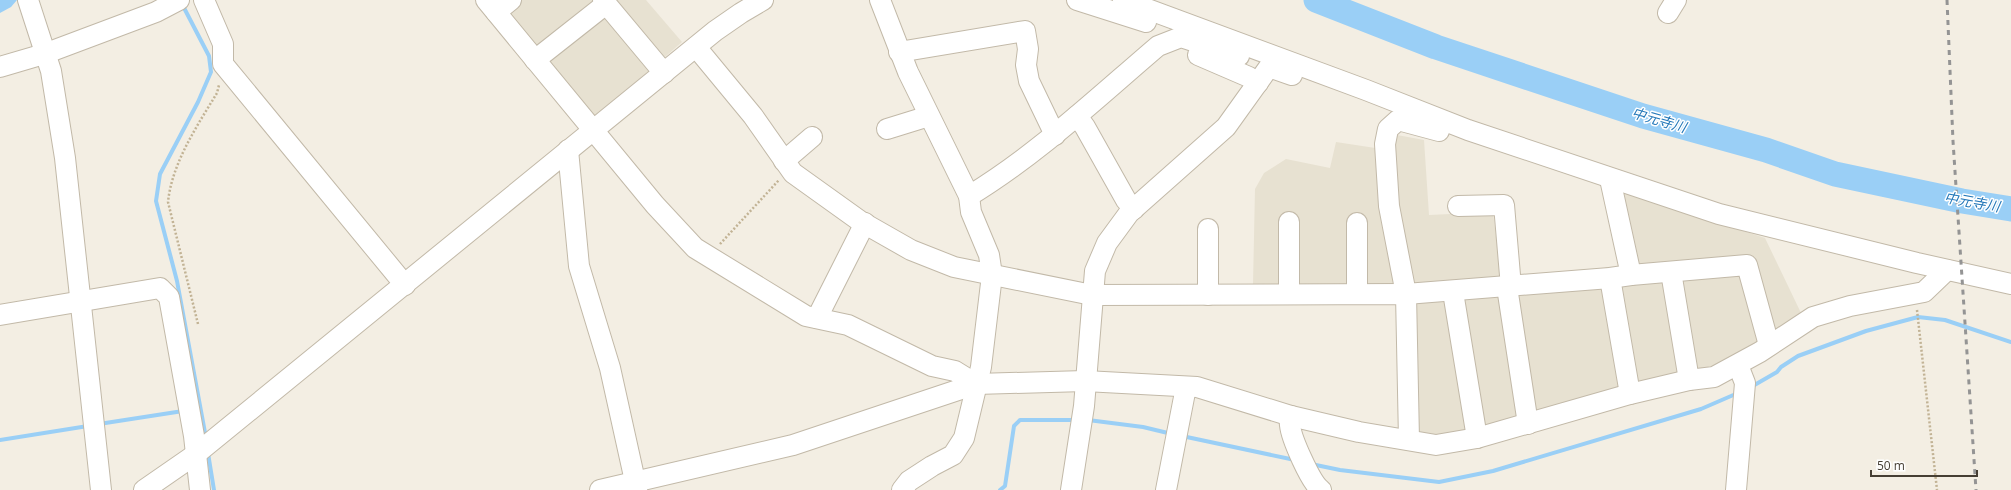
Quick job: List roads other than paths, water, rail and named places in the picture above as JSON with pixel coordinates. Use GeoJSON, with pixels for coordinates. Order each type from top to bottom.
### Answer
{"type":"FeatureCollection","features":[{"type":"Feature","properties":{"kind":"street"},"geometry":{"type":"LineString","coordinates":[[28,0],[51,71],[65,158],[102,490]]}},
{"type":"Feature","properties":{"kind":"street"},"geometry":{"type":"LineString","coordinates":[[0,67],[43,50],[156,12],[179,0]]}},
{"type":"Feature","properties":{"kind":"street"},"geometry":{"type":"LineString","coordinates":[[204,0],[223,44],[223,64],[405,285]]}},
{"type":"Feature","properties":{"kind":"street"},"geometry":{"type":"LineString","coordinates":[[511,0],[491,6],[595,130],[654,206],[695,248],[806,316],[848,325],[932,366],[955,371],[976,384]]}},
{"type":"Feature","properties":{"kind":"street"},"geometry":{"type":"LineString","coordinates":[[144,490],[196,454],[696,47],[741,13],[763,0]]}},
{"type":"Feature","properties":{"kind":"street"},"geometry":{"type":"LineString","coordinates":[[880,0],[899,52],[969,196],[971,212],[989,255],[992,275],[981,367],[964,438],[953,455],[932,466],[909,482],[902,490]]}},
{"type":"Feature","properties":{"kind":"street"},"geometry":{"type":"LineString","coordinates":[[1077,0],[1162,27],[1167,42],[1249,77],[1258,83]]}},
{"type":"Feature","properties":{"kind":"street"},"geometry":{"type":"LineString","coordinates":[[1123,0],[1366,90],[1468,130],[1610,179],[1719,214],[1947,270],[2011,284]]}},
{"type":"Feature","properties":{"kind":"street"},"geometry":{"type":"LineString","coordinates":[[536,60],[604,2],[664,74]]}},
{"type":"Feature","properties":{"kind":"street"},"geometry":{"type":"LineString","coordinates":[[899,52],[1025,31],[1028,49],[1026,65],[1029,81],[1055,135]]}},
{"type":"Feature","properties":{"kind":"street"},"geometry":{"type":"LineString","coordinates":[[969,196],[993,182],[1055,135],[1158,46],[1181,37],[1248,59],[1262,51]]}},
{"type":"Feature","properties":{"kind":"street"},"geometry":{"type":"LineString","coordinates":[[696,47],[753,116],[787,165],[816,191],[865,223],[918,253],[954,267],[1092,295],[1208,295],[1406,294],[1453,292],[1747,265],[1769,345]]}},
{"type":"Feature","properties":{"kind":"street"},"geometry":{"type":"LineString","coordinates":[[1071,490],[1084,406],[1092,295],[1096,271],[1107,243],[1134,209],[1226,126],[1269,67],[1354,96],[1366,90]]}},
{"type":"Feature","properties":{"kind":"street"},"geometry":{"type":"LineString","coordinates":[[887,129],[929,116]]}},
{"type":"Feature","properties":{"kind":"street"},"geometry":{"type":"LineString","coordinates":[[1077,116],[1085,127],[1126,200],[1134,209]]}},
{"type":"Feature","properties":{"kind":"street"},"geometry":{"type":"LineString","coordinates":[[1409,440],[1406,294],[1388,206],[1385,144],[1388,129],[1398,120],[1450,134],[1468,130]]}},
{"type":"Feature","properties":{"kind":"street"},"geometry":{"type":"LineString","coordinates":[[787,165],[812,137]]}},
{"type":"Feature","properties":{"kind":"street"},"geometry":{"type":"LineString","coordinates":[[568,150],[579,266],[610,368],[637,485]]}},
{"type":"Feature","properties":{"kind":"street"},"geometry":{"type":"LineString","coordinates":[[1610,179],[1631,275]]}},
{"type":"Feature","properties":{"kind":"street"},"geometry":{"type":"LineString","coordinates":[[1458,206],[1504,205],[1509,287],[1528,424]]}},
{"type":"Feature","properties":{"kind":"street"},"geometry":{"type":"LineString","coordinates":[[1289,222],[1289,294]]}},
{"type":"Feature","properties":{"kind":"street"},"geometry":{"type":"LineString","coordinates":[[817,318],[865,223]]}},
{"type":"Feature","properties":{"kind":"street"},"geometry":{"type":"LineString","coordinates":[[1357,223],[1357,294]]}},
{"type":"Feature","properties":{"kind":"street"},"geometry":{"type":"LineString","coordinates":[[1208,229],[1208,295]]}},
{"type":"Feature","properties":{"kind":"street"},"geometry":{"type":"LineString","coordinates":[[600,490],[637,485],[793,445],[976,384],[1085,381],[1197,387],[1291,416],[1359,432],[1436,445],[1477,438],[1630,394],[1689,380],[1714,377],[1738,365],[1813,317],[1850,306],[1924,292],[1947,270]]}},
{"type":"Feature","properties":{"kind":"street"},"geometry":{"type":"LineString","coordinates":[[1670,272],[1689,380]]}},
{"type":"Feature","properties":{"kind":"street"},"geometry":{"type":"LineString","coordinates":[[1610,278],[1630,394]]}},
{"type":"Feature","properties":{"kind":"street"},"geometry":{"type":"LineString","coordinates":[[0,315],[160,288],[169,297],[196,454],[200,490]]}},
{"type":"Feature","properties":{"kind":"street"},"geometry":{"type":"LineString","coordinates":[[1453,292],[1477,438]]}},
{"type":"Feature","properties":{"kind":"street"},"geometry":{"type":"LineString","coordinates":[[1736,490],[1745,383],[1738,365]]}},
{"type":"Feature","properties":{"kind":"street"},"geometry":{"type":"LineString","coordinates":[[1166,490],[1186,387]]}},
{"type":"Feature","properties":{"kind":"street"},"geometry":{"type":"LineString","coordinates":[[1291,416],[1290,424],[1299,454],[1309,470],[1314,486],[1321,490]]}},
{"type":"Feature","properties":{"kind":"water"},"geometry":{"type":"Polygon","coordinates":[[[0,0],[17,0],[11,7],[0,13],[0,0]]]}},
{"type":"Feature","properties":{"kind":"waterway","name":"中元寺川"},"geometry":{"type":"LineString","coordinates":[[1316,0],[1436,47],[1643,116],[1766,150],[1835,174],[1962,201],[2011,209]]}},
{"type":"Feature","properties":{"kind":"waterway"},"geometry":{"type":"LineString","coordinates":[[182,4],[209,56],[211,72],[198,102],[160,174],[156,201],[177,281],[206,438]]}},
{"type":"Feature","properties":{"kind":"waterway"},"geometry":{"type":"LineString","coordinates":[[1751,387],[1777,372],[1781,367],[1798,356],[1866,331],[1918,317],[1945,320],[2011,342]]}},
{"type":"Feature","properties":{"kind":"waterway"},"geometry":{"type":"LineString","coordinates":[[1311,464],[1340,470],[1439,482],[1493,471],[1701,409],[1738,393]]}},
{"type":"Feature","properties":{"kind":"waterway"},"geometry":{"type":"LineString","coordinates":[[99,424],[183,411]]}},
{"type":"Feature","properties":{"kind":"waterway"},"geometry":{"type":"LineString","coordinates":[[1000,490],[1005,486],[1014,426],[1020,420],[1077,420]]}},
{"type":"Feature","properties":{"kind":"waterway"},"geometry":{"type":"LineString","coordinates":[[1088,420],[1143,427],[1172,434]]}},
{"type":"Feature","properties":{"kind":"waterway"},"geometry":{"type":"LineString","coordinates":[[0,440],[88,426]]}},
{"type":"Feature","properties":{"kind":"waterway"},"geometry":{"type":"LineString","coordinates":[[1182,436],[1295,460]]}},
{"type":"Feature","properties":{"kind":"waterway"},"geometry":{"type":"LineString","coordinates":[[208,453],[214,490]]}},
{"type":"Feature","properties":{"kind":"railway"},"geometry":{"type":"LineString","coordinates":[[1947,0],[1953,141],[1976,490]]}}]}
